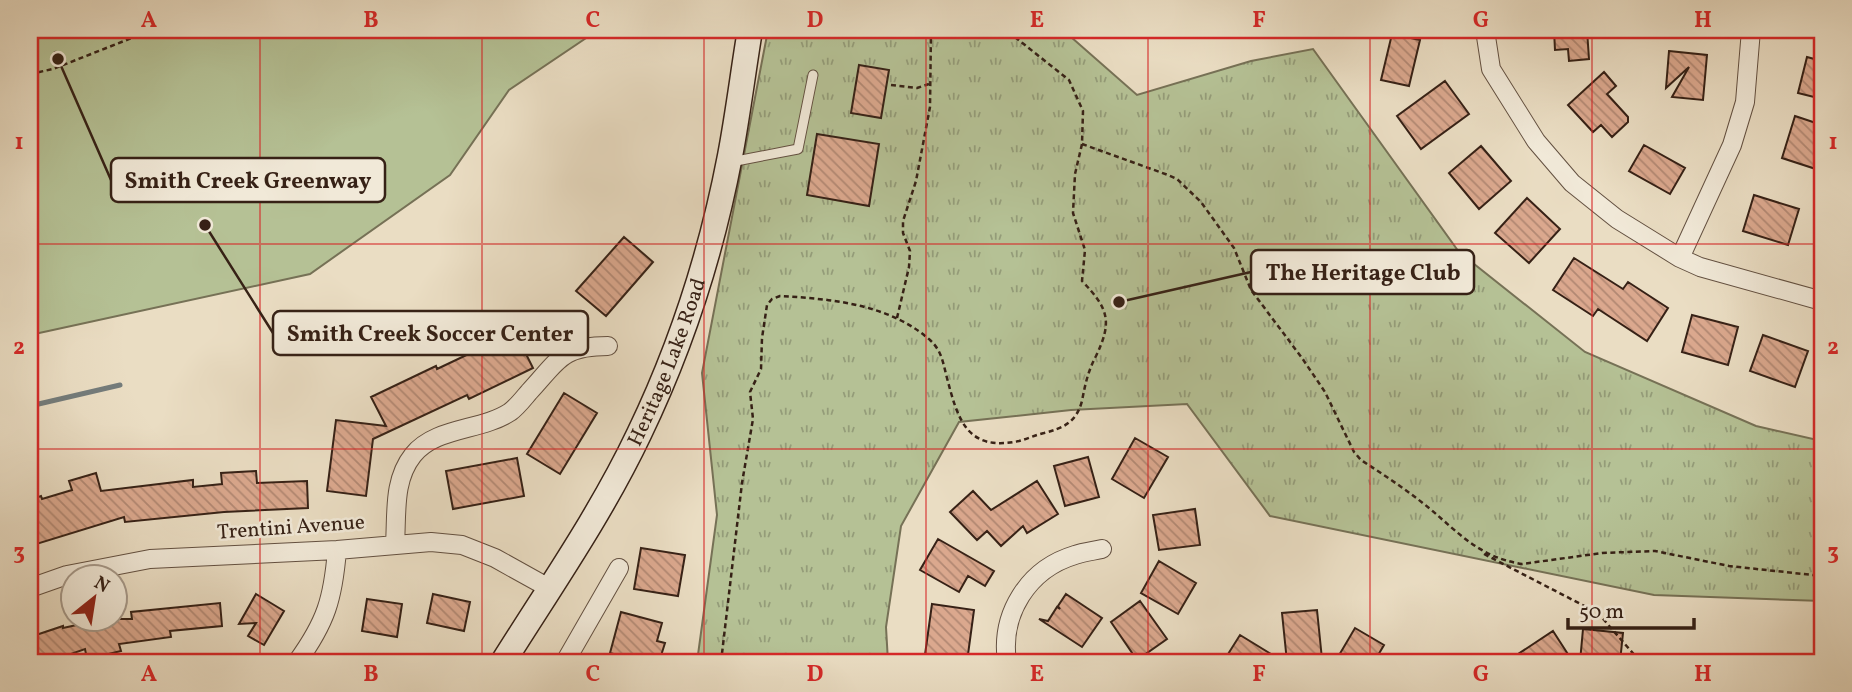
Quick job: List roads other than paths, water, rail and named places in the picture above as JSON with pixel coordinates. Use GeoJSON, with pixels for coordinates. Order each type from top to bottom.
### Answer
{"type":"FeatureCollection","features":[{"type":"Feature","properties":{"kind":"main road","name":"Heritage Lake Road"},"geometry":{"type":"LineString","coordinates":[[503,662],[607,496],[640,432],[684,324],[706,254],[729,162],[750,30]]}},
{"type":"Feature","properties":{"kind":"street"},"geometry":{"type":"LineString","coordinates":[[1485,30],[1491,69],[1536,141],[1572,183],[1617,219],[1680,258],[1700,267],[1822,301]]}},
{"type":"Feature","properties":{"kind":"street"},"geometry":{"type":"LineString","coordinates":[[1680,258],[1732,145],[1745,102],[1751,30]]}},
{"type":"Feature","properties":{"kind":"street"},"geometry":{"type":"LineString","coordinates":[[395,544],[398,484],[411,458],[421,446],[437,437],[483,425],[511,411],[562,356],[583,346],[608,346]]}},
{"type":"Feature","properties":{"kind":"street","name":"Trentini Avenue"},"geometry":{"type":"LineString","coordinates":[[30,588],[67,575],[150,559],[337,550],[395,544],[462,545],[495,558],[549,588]]}},
{"type":"Feature","properties":{"kind":"street"},"geometry":{"type":"LineString","coordinates":[[1007,662],[1008,624],[1015,604],[1028,584],[1051,566],[1074,555],[1102,549]]}},
{"type":"Feature","properties":{"kind":"street"},"geometry":{"type":"LineString","coordinates":[[297,662],[317,635],[326,614],[334,586],[337,550]]}},
{"type":"Feature","properties":{"kind":"street"},"geometry":{"type":"LineString","coordinates":[[565,662],[619,568]]}},
{"type":"Feature","properties":{"kind":"lane"},"geometry":{"type":"LineString","coordinates":[[729,162],[798,149],[813,75]]}},
{"type":"Feature","properties":{"kind":"waterway"},"geometry":{"type":"LineString","coordinates":[[30,406],[120,385]]}},
{"type":"Feature","properties":{"kind":"place","name":"Smith Creek Greenway"},"geometry":{"type":"Point","coordinates":[58,59]}},
{"type":"Feature","properties":{"kind":"place","name":"Smith Creek Soccer Center"},"geometry":{"type":"Point","coordinates":[205,225]}},
{"type":"Feature","properties":{"kind":"place","name":"The Heritage Club"},"geometry":{"type":"Point","coordinates":[1119,302]}}]}
